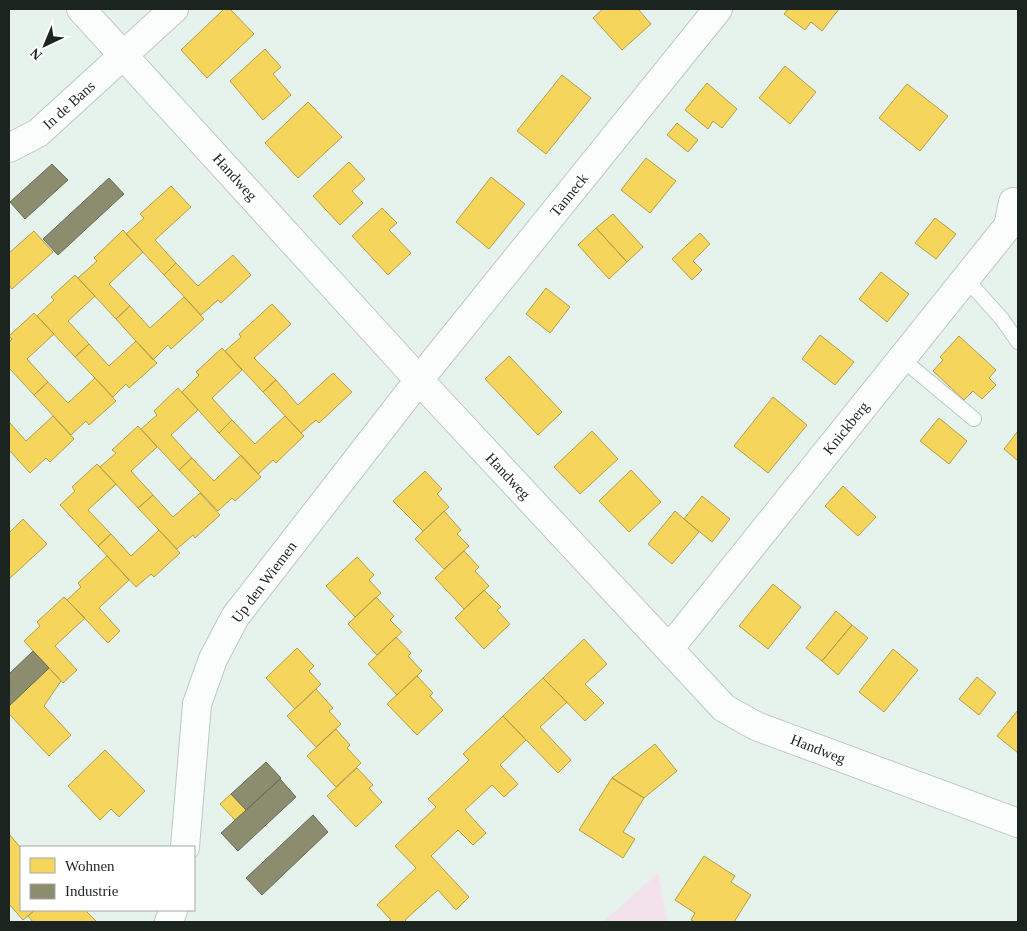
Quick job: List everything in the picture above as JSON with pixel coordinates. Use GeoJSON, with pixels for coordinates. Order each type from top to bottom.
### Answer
{"type":"FeatureCollection","features":[{"type":"Feature","properties":{"kind":"street","name":"Handweg"},"geometry":{"type":"LineString","coordinates":[[82,9],[419,380],[724,708],[756,726],[1018,823]]}},
{"type":"Feature","properties":{"kind":"street","name":"In de Bans"},"geometry":{"type":"LineString","coordinates":[[9,148],[38,133],[174,9]]}},
{"type":"Feature","properties":{"kind":"street","name":"Tanneck"},"geometry":{"type":"LineString","coordinates":[[419,380],[718,9]]}},
{"type":"Feature","properties":{"kind":"street","name":"Knickberg"},"geometry":{"type":"LineString","coordinates":[[669,649],[1008,226],[1012,202]]}},
{"type":"Feature","properties":{"kind":"street","name":"Up den Wiemen"},"geometry":{"type":"LineString","coordinates":[[185,846],[198,704],[213,659],[235,616],[419,380]]}},
{"type":"Feature","properties":{"kind":"lane"},"geometry":{"type":"LineString","coordinates":[[966,279],[1002,318],[1018,342]]}},
{"type":"Feature","properties":{"kind":"lane"},"geometry":{"type":"LineString","coordinates":[[902,359],[974,419]]}},
{"type":"Feature","properties":{"kind":"shaded area"},"geometry":{"type":"Polygon","coordinates":[[[658,873],[667,922],[603,922],[658,873]]]}},
{"type":"Feature","properties":{"kind":"building: Wohnen"},"geometry":{"type":"Polygon","coordinates":[[[224,9],[230,9],[254,34],[207,78],[181,50],[224,9]]]}},
{"type":"Feature","properties":{"kind":"building: Wohnen"},"geometry":{"type":"Polygon","coordinates":[[[603,9],[638,9],[651,24],[622,50],[593,18],[603,9]]]}},
{"type":"Feature","properties":{"kind":"building: Wohnen"},"geometry":{"type":"Polygon","coordinates":[[[788,9],[839,9],[822,31],[811,22],[805,30],[784,14],[788,9]]]}},
{"type":"Feature","properties":{"kind":"building: Wohnen"},"geometry":{"type":"Polygon","coordinates":[[[265,49],[281,67],[273,74],[291,95],[263,120],[230,81],[265,49]]]}},
{"type":"Feature","properties":{"kind":"building: Wohnen"},"geometry":{"type":"Polygon","coordinates":[[[785,66],[816,92],[790,124],[759,98],[785,66]]]}},
{"type":"Feature","properties":{"kind":"building: Wohnen"},"geometry":{"type":"Polygon","coordinates":[[[562,75],[591,98],[546,154],[517,131],[562,75]]]}},
{"type":"Feature","properties":{"kind":"building: Wohnen"},"geometry":{"type":"Polygon","coordinates":[[[707,83],[737,109],[722,128],[713,121],[708,129],[685,110],[707,83]]]}},
{"type":"Feature","properties":{"kind":"building: Wohnen"},"geometry":{"type":"Polygon","coordinates":[[[907,84],[948,116],[920,151],[879,118],[907,84]]]}},
{"type":"Feature","properties":{"kind":"building: Wohnen"},"geometry":{"type":"Polygon","coordinates":[[[308,102],[342,137],[298,178],[265,143],[308,102]]]}},
{"type":"Feature","properties":{"kind":"building: Wohnen"},"geometry":{"type":"Polygon","coordinates":[[[677,123],[698,140],[688,152],[667,135],[677,123]]]}},
{"type":"Feature","properties":{"kind":"building: Wohnen"},"geometry":{"type":"Polygon","coordinates":[[[646,158],[676,181],[650,213],[621,190],[646,158]]]}},
{"type":"Feature","properties":{"kind":"building: Wohnen"},"geometry":{"type":"Polygon","coordinates":[[[349,162],[365,179],[352,191],[363,203],[340,225],[313,196],[349,162]]]}},
{"type":"Feature","properties":{"kind":"building: Wohnen"},"geometry":{"type":"Polygon","coordinates":[[[491,177],[525,204],[489,249],[456,222],[491,177]]]}},
{"type":"Feature","properties":{"kind":"building: Wohnen"},"geometry":{"type":"Polygon","coordinates":[[[171,186],[191,207],[155,240],[176,263],[164,275],[126,234],[144,218],[140,214],[171,186]]]}},
{"type":"Feature","properties":{"kind":"building: Wohnen"},"geometry":{"type":"Polygon","coordinates":[[[382,208],[397,223],[389,230],[411,253],[388,275],[352,236],[382,208]]]}},
{"type":"Feature","properties":{"kind":"building: Wohnen"},"geometry":{"type":"Polygon","coordinates":[[[613,214],[643,247],[627,262],[596,228],[613,214]]]}},
{"type":"Feature","properties":{"kind":"building: Wohnen"},"geometry":{"type":"Polygon","coordinates":[[[935,218],[956,234],[936,259],[915,243],[935,218]]]}},
{"type":"Feature","properties":{"kind":"building: Wohnen"},"geometry":{"type":"Polygon","coordinates":[[[596,228],[627,262],[609,279],[578,245],[596,228]]]}},
{"type":"Feature","properties":{"kind":"building: Wohnen"},"geometry":{"type":"Polygon","coordinates":[[[123,230],[143,252],[109,284],[130,306],[116,319],[78,278],[97,261],[94,258],[123,230]]]}},
{"type":"Feature","properties":{"kind":"building: Wohnen"},"geometry":{"type":"Polygon","coordinates":[[[34,231],[53,252],[12,289],[9,285],[9,253],[34,231]]]}},
{"type":"Feature","properties":{"kind":"building: Wohnen"},"geometry":{"type":"Polygon","coordinates":[[[700,233],[710,244],[693,261],[702,270],[692,280],[672,259],[700,233]]]}},
{"type":"Feature","properties":{"kind":"building: Wohnen"},"geometry":{"type":"Polygon","coordinates":[[[233,255],[251,275],[221,303],[218,300],[201,315],[164,275],[176,263],[198,286],[233,255]]]}},
{"type":"Feature","properties":{"kind":"building: Wohnen"},"geometry":{"type":"Polygon","coordinates":[[[881,272],[909,294],[887,322],[859,299],[881,272]]]}},
{"type":"Feature","properties":{"kind":"building: Wohnen"},"geometry":{"type":"Polygon","coordinates":[[[75,275],[95,296],[68,321],[89,344],[75,357],[37,316],[54,300],[51,297],[75,275]]]}},
{"type":"Feature","properties":{"kind":"building: Wohnen"},"geometry":{"type":"Polygon","coordinates":[[[546,288],[570,307],[550,333],[526,314],[546,288]]]}},
{"type":"Feature","properties":{"kind":"building: Wohnen"},"geometry":{"type":"Polygon","coordinates":[[[184,297],[204,319],[171,349],[168,345],[153,360],[116,319],[130,306],[150,328],[184,297]]]}},
{"type":"Feature","properties":{"kind":"building: Wohnen"},"geometry":{"type":"Polygon","coordinates":[[[272,304],[291,324],[254,358],[276,380],[263,392],[225,351],[241,337],[239,334],[272,304]]]}},
{"type":"Feature","properties":{"kind":"building: Wohnen"},"geometry":{"type":"Polygon","coordinates":[[[34,313],[54,334],[27,359],[48,382],[34,395],[9,368],[9,343],[12,339],[9,336],[34,313]]]}},
{"type":"Feature","properties":{"kind":"building: Wohnen"},"geometry":{"type":"Polygon","coordinates":[[[820,335],[854,362],[835,385],[802,359],[820,335]]]}},
{"type":"Feature","properties":{"kind":"building: Wohnen"},"geometry":{"type":"Polygon","coordinates":[[[959,336],[996,370],[989,378],[996,385],[982,399],[973,391],[964,400],[933,371],[943,360],[940,357],[959,336]]]}},
{"type":"Feature","properties":{"kind":"building: Wohnen"},"geometry":{"type":"Polygon","coordinates":[[[136,341],[157,363],[129,388],[126,384],[113,397],[75,357],[89,344],[109,366],[136,341]]]}},
{"type":"Feature","properties":{"kind":"building: Wohnen"},"geometry":{"type":"Polygon","coordinates":[[[222,348],[242,370],[212,398],[232,420],[219,433],[182,392],[199,375],[196,372],[222,348]]]}},
{"type":"Feature","properties":{"kind":"building: Wohnen"},"geometry":{"type":"Polygon","coordinates":[[[509,356],[562,412],[538,435],[485,379],[509,356]]]}},
{"type":"Feature","properties":{"kind":"building: Wohnen"},"geometry":{"type":"Polygon","coordinates":[[[333,373],[352,392],[319,423],[316,420],[301,433],[263,392],[276,380],[298,405],[333,373]]]}},
{"type":"Feature","properties":{"kind":"building: Wohnen"},"geometry":{"type":"Polygon","coordinates":[[[95,378],[116,401],[89,425],[86,421],[71,435],[34,395],[48,382],[68,403],[95,378]]]}},
{"type":"Feature","properties":{"kind":"building: Wohnen"},"geometry":{"type":"Polygon","coordinates":[[[178,388],[198,410],[171,435],[192,458],[179,470],[141,429],[157,415],[154,411],[178,388]]]}},
{"type":"Feature","properties":{"kind":"building: Wohnen"},"geometry":{"type":"Polygon","coordinates":[[[773,397],[807,425],[768,473],[734,446],[773,397]]]}},
{"type":"Feature","properties":{"kind":"building: Wohnen"},"geometry":{"type":"Polygon","coordinates":[[[53,416],[74,439],[50,462],[46,458],[30,473],[9,450],[9,422],[26,441],[53,416]]]}},
{"type":"Feature","properties":{"kind":"building: Wohnen"},"geometry":{"type":"Polygon","coordinates":[[[285,416],[304,436],[276,463],[273,460],[258,474],[219,433],[232,420],[255,444],[285,416]]]}},
{"type":"Feature","properties":{"kind":"building: Wohnen"},"geometry":{"type":"Polygon","coordinates":[[[939,418],[967,441],[949,464],[920,441],[939,418]]]}},
{"type":"Feature","properties":{"kind":"building: Wohnen"},"geometry":{"type":"Polygon","coordinates":[[[138,426],[157,447],[131,471],[153,495],[138,508],[100,467],[116,453],[112,450],[138,426]]]}},
{"type":"Feature","properties":{"kind":"building: Wohnen"},"geometry":{"type":"Polygon","coordinates":[[[592,431],[618,459],[580,494],[554,467],[592,431]]]}},
{"type":"Feature","properties":{"kind":"building: Wohnen"},"geometry":{"type":"Polygon","coordinates":[[[1018,431],[1018,461],[1004,449],[1018,431]]]}},
{"type":"Feature","properties":{"kind":"building: Wohnen"},"geometry":{"type":"Polygon","coordinates":[[[241,455],[261,477],[235,501],[232,498],[218,511],[179,470],[192,458],[214,481],[241,455]]]}},
{"type":"Feature","properties":{"kind":"building: Wohnen"},"geometry":{"type":"Polygon","coordinates":[[[97,464],[116,484],[88,510],[111,534],[98,546],[60,505],[75,491],[72,487],[97,464]]]}},
{"type":"Feature","properties":{"kind":"building: Wohnen"},"geometry":{"type":"Polygon","coordinates":[[[631,470],[661,502],[629,532],[599,501],[631,470]]]}},
{"type":"Feature","properties":{"kind":"building: Wohnen"},"geometry":{"type":"Polygon","coordinates":[[[425,471],[442,489],[437,494],[449,507],[423,531],[393,501],[425,471]]]}},
{"type":"Feature","properties":{"kind":"building: Wohnen"},"geometry":{"type":"Polygon","coordinates":[[[843,486],[876,517],[858,536],[825,506],[843,486]]]}},
{"type":"Feature","properties":{"kind":"building: Wohnen"},"geometry":{"type":"Polygon","coordinates":[[[200,493],[220,515],[195,538],[193,535],[177,549],[138,508],[153,495],[173,517],[200,493]]]}},
{"type":"Feature","properties":{"kind":"building: Wohnen"},"geometry":{"type":"Polygon","coordinates":[[[702,496],[730,519],[712,542],[684,519],[702,496]]]}},
{"type":"Feature","properties":{"kind":"building: Wohnen"},"geometry":{"type":"Polygon","coordinates":[[[444,511],[461,530],[457,534],[469,546],[444,569],[415,539],[444,511]]]}},
{"type":"Feature","properties":{"kind":"building: Wohnen"},"geometry":{"type":"Polygon","coordinates":[[[675,511],[699,532],[672,564],[648,544],[675,511]]]}},
{"type":"Feature","properties":{"kind":"building: Wohnen"},"geometry":{"type":"Polygon","coordinates":[[[23,519],[47,544],[9,579],[9,533],[23,519]]]}},
{"type":"Feature","properties":{"kind":"building: Wohnen"},"geometry":{"type":"Polygon","coordinates":[[[159,530],[180,553],[154,577],[151,574],[136,587],[98,546],[111,534],[131,556],[159,530]]]}},
{"type":"Feature","properties":{"kind":"building: Wohnen"},"geometry":{"type":"Polygon","coordinates":[[[464,551],[479,567],[475,571],[489,586],[464,609],[435,578],[464,551]]]}},
{"type":"Feature","properties":{"kind":"building: Wohnen"},"geometry":{"type":"Polygon","coordinates":[[[107,556],[129,580],[99,608],[120,631],[108,643],[67,600],[81,587],[78,583],[107,556]]]}},
{"type":"Feature","properties":{"kind":"building: Wohnen"},"geometry":{"type":"Polygon","coordinates":[[[357,557],[374,575],[369,580],[381,593],[355,617],[326,586],[357,557]]]}},
{"type":"Feature","properties":{"kind":"building: Wohnen"},"geometry":{"type":"Polygon","coordinates":[[[773,584],[801,607],[768,649],[739,626],[773,584]]]}},
{"type":"Feature","properties":{"kind":"building: Wohnen"},"geometry":{"type":"Polygon","coordinates":[[[484,590],[501,607],[497,610],[510,624],[484,649],[455,618],[484,590]]]}},
{"type":"Feature","properties":{"kind":"building: Wohnen"},"geometry":{"type":"Polygon","coordinates":[[[64,597],[85,618],[55,646],[77,670],[63,683],[24,641],[40,626],[37,622],[64,597]]]}},
{"type":"Feature","properties":{"kind":"building: Wohnen"},"geometry":{"type":"Polygon","coordinates":[[[376,597],[394,616],[390,620],[402,632],[377,655],[348,624],[376,597]]]}},
{"type":"Feature","properties":{"kind":"building: Wohnen"},"geometry":{"type":"Polygon","coordinates":[[[836,611],[852,625],[822,661],[806,648],[836,611]]]}},
{"type":"Feature","properties":{"kind":"building: Wohnen"},"geometry":{"type":"Polygon","coordinates":[[[852,625],[868,638],[838,675],[822,661],[852,625]]]}},
{"type":"Feature","properties":{"kind":"building: Wohnen"},"geometry":{"type":"Polygon","coordinates":[[[396,637],[411,653],[408,656],[422,671],[397,695],[368,664],[396,637]]]}},
{"type":"Feature","properties":{"kind":"building: Wohnen"},"geometry":{"type":"Polygon","coordinates":[[[584,639],[607,664],[585,684],[604,703],[585,721],[543,678],[584,639]]]}},
{"type":"Feature","properties":{"kind":"building: Wohnen"},"geometry":{"type":"Polygon","coordinates":[[[297,648],[314,666],[309,671],[321,684],[295,709],[266,678],[297,648]]]}},
{"type":"Feature","properties":{"kind":"building: Wohnen"},"geometry":{"type":"Polygon","coordinates":[[[893,649],[918,670],[884,712],[859,692],[893,649]]]}},
{"type":"Feature","properties":{"kind":"building: Wohnen"},"geometry":{"type":"Polygon","coordinates":[[[49,668],[61,681],[44,706],[71,735],[49,756],[9,714],[9,706],[49,668]]]}},
{"type":"Feature","properties":{"kind":"building: Wohnen"},"geometry":{"type":"Polygon","coordinates":[[[417,676],[433,693],[430,696],[443,710],[417,735],[387,704],[417,676]]]}},
{"type":"Feature","properties":{"kind":"building: Wohnen"},"geometry":{"type":"Polygon","coordinates":[[[977,677],[996,693],[979,715],[959,699],[977,677]]]}},
{"type":"Feature","properties":{"kind":"building: Wohnen"},"geometry":{"type":"Polygon","coordinates":[[[543,678],[567,702],[540,727],[571,760],[558,773],[503,716],[543,678]]]}},
{"type":"Feature","properties":{"kind":"building: Wohnen"},"geometry":{"type":"Polygon","coordinates":[[[316,689],[333,708],[329,711],[341,724],[316,747],[287,716],[316,689]]]}},
{"type":"Feature","properties":{"kind":"building: Wohnen"},"geometry":{"type":"Polygon","coordinates":[[[1018,710],[1018,753],[997,736],[1018,710]]]}},
{"type":"Feature","properties":{"kind":"building: Wohnen"},"geometry":{"type":"Polygon","coordinates":[[[503,716],[526,740],[500,765],[518,784],[504,797],[492,785],[465,810],[486,833],[473,845],[458,830],[431,856],[469,897],[456,910],[438,890],[405,920],[407,922],[388,922],[391,920],[377,905],[416,868],[395,846],[436,807],[428,799],[469,760],[463,754],[503,716]]]}},
{"type":"Feature","properties":{"kind":"building: Wohnen"},"geometry":{"type":"Polygon","coordinates":[[[336,729],[350,745],[347,748],[361,763],[336,787],[307,756],[336,729]]]}},
{"type":"Feature","properties":{"kind":"building: Wohnen"},"geometry":{"type":"Polygon","coordinates":[[[655,744],[677,771],[644,798],[612,778],[655,744]]]}},
{"type":"Feature","properties":{"kind":"building: Wohnen"},"geometry":{"type":"Polygon","coordinates":[[[105,750],[145,791],[119,817],[111,809],[100,820],[68,786],[105,750]]]}},
{"type":"Feature","properties":{"kind":"building: Wohnen"},"geometry":{"type":"Polygon","coordinates":[[[357,768],[373,785],[369,788],[382,802],[356,827],[327,796],[357,768]]]}},
{"type":"Feature","properties":{"kind":"building: Wohnen"},"geometry":{"type":"Polygon","coordinates":[[[612,778],[644,798],[623,832],[635,839],[623,858],[579,830],[612,778]]]}},
{"type":"Feature","properties":{"kind":"building: Wohnen"},"geometry":{"type":"Polygon","coordinates":[[[231,794],[246,810],[235,820],[220,804],[231,794]]]}},
{"type":"Feature","properties":{"kind":"building: Wohnen"},"geometry":{"type":"Polygon","coordinates":[[[9,834],[20,847],[20,911],[34,911],[23,920],[9,904],[9,834]]]}},
{"type":"Feature","properties":{"kind":"building: Wohnen"},"geometry":{"type":"Polygon","coordinates":[[[704,856],[735,876],[731,882],[751,895],[734,922],[695,922],[691,920],[695,913],[675,900],[704,856]]]}},
{"type":"Feature","properties":{"kind":"building: Wohnen"},"geometry":{"type":"Polygon","coordinates":[[[34,911],[86,911],[97,922],[33,922],[28,916],[34,911]]]}},
{"type":"Feature","properties":{"kind":"building: Industrie"},"geometry":{"type":"Polygon","coordinates":[[[52,164],[68,180],[25,219],[10,202],[52,164]]]}},
{"type":"Feature","properties":{"kind":"building: Industrie"},"geometry":{"type":"Polygon","coordinates":[[[109,178],[124,194],[58,255],[43,239],[109,178]]]}},
{"type":"Feature","properties":{"kind":"building: Industrie"},"geometry":{"type":"Polygon","coordinates":[[[33,651],[49,668],[9,706],[9,674],[33,651]]]}},
{"type":"Feature","properties":{"kind":"building: Industrie"},"geometry":{"type":"Polygon","coordinates":[[[266,762],[281,778],[246,810],[231,794],[266,762]]]}},
{"type":"Feature","properties":{"kind":"building: Industrie"},"geometry":{"type":"Polygon","coordinates":[[[280,779],[296,797],[238,851],[221,833],[280,779]]]}},
{"type":"Feature","properties":{"kind":"building: Industrie"},"geometry":{"type":"Polygon","coordinates":[[[313,815],[328,832],[262,895],[246,878],[313,815]]]}}]}
